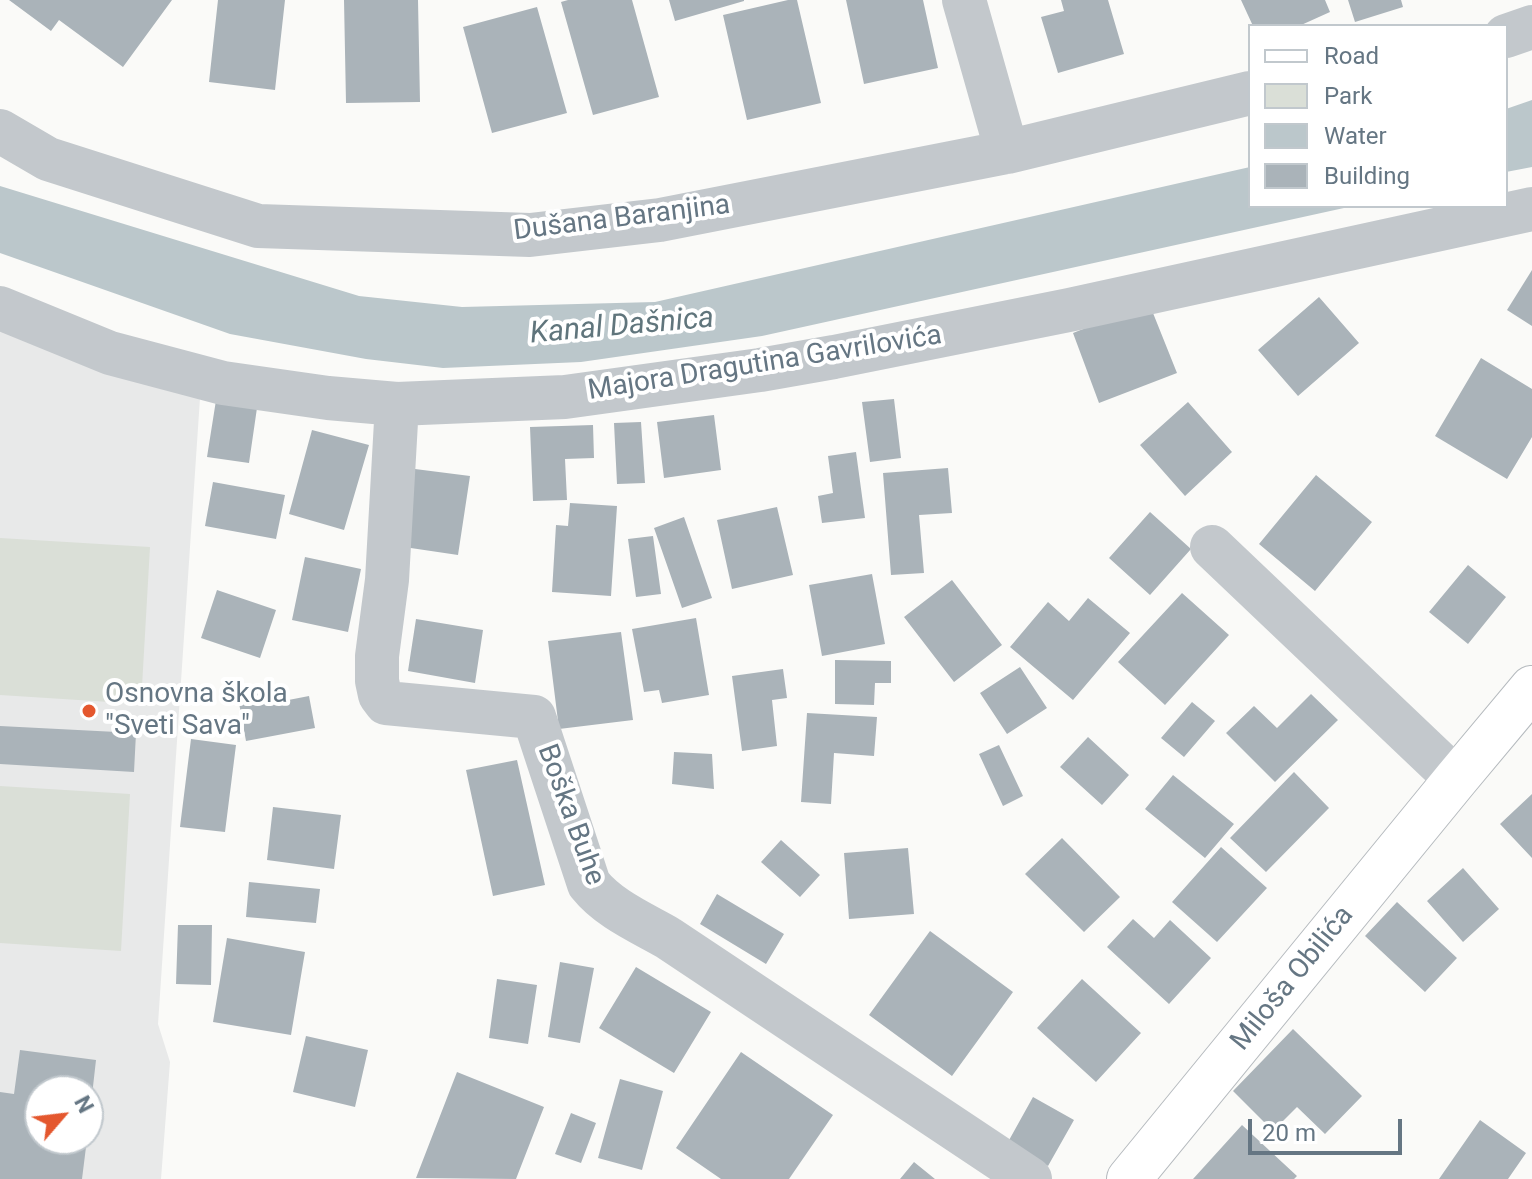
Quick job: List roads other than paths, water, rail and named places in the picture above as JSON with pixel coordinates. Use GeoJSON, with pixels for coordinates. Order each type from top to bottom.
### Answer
{"type":"FeatureCollection","features":[{"type":"Feature","properties":{"kind":"main road","name":"Miloša Obilića"},"geometry":{"type":"LineString","coordinates":[[1129,1179],[1532,688]]}},
{"type":"Feature","properties":{"kind":"street"},"geometry":{"type":"LineString","coordinates":[[964,0],[1007,152]]}},
{"type":"Feature","properties":{"kind":"street"},"geometry":{"type":"LineString","coordinates":[[1508,35],[1532,27]]}},
{"type":"Feature","properties":{"kind":"street","name":"Dušana Baranjina"},"geometry":{"type":"LineString","coordinates":[[0,131],[48,159],[258,226],[530,235],[660,220],[1007,152],[1248,93]]}},
{"type":"Feature","properties":{"kind":"street","name":"Majora Dragutina Gavrilovića"},"geometry":{"type":"LineString","coordinates":[[0,308],[110,353],[223,383],[397,404],[565,397],[760,370],[1069,310],[1532,209]]}},
{"type":"Feature","properties":{"kind":"street","name":"Boška Buhe"},"geometry":{"type":"LineString","coordinates":[[397,404],[387,580],[377,656],[377,681],[380,695],[386,703],[534,717],[589,884],[598,895],[668,938],[1030,1179]]}},
{"type":"Feature","properties":{"kind":"street"},"geometry":{"type":"LineString","coordinates":[[1212,547],[1456,779]]}},
{"type":"Feature","properties":{"kind":"water"},"geometry":{"type":"Polygon","coordinates":[[[1532,100],[1532,167],[1508,172],[1508,108],[1532,100]]]}},
{"type":"Feature","properties":{"kind":"water","name":"Kanal Dašnica"},"geometry":{"type":"Polygon","coordinates":[[[1248,167],[1248,208],[1344,208],[762,336],[581,362],[443,368],[366,359],[230,334],[0,253],[0,186],[359,296],[462,307],[655,302],[1248,167]]]}},
{"type":"Feature","properties":{"kind":"place","name":"Osnovna škola \"Sveti Sava\""},"geometry":{"type":"Point","coordinates":[89,711]}}]}
